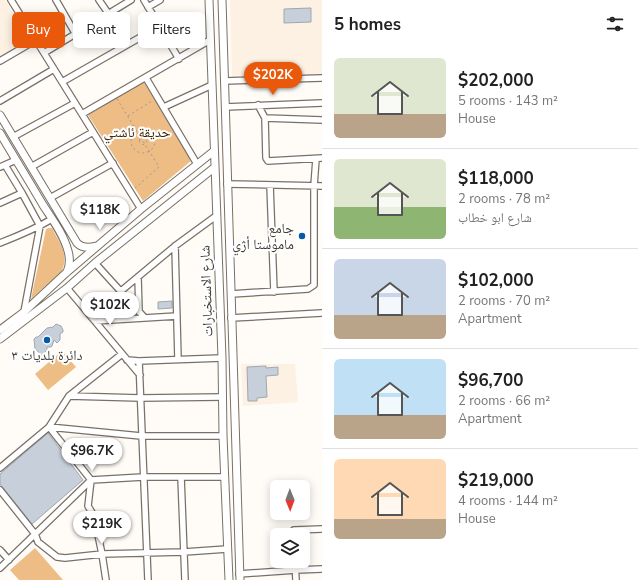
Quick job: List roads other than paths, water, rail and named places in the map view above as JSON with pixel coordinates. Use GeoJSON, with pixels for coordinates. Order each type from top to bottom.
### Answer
{"type":"FeatureCollection","features":[{"type":"Feature","properties":{"kind":"main road","name":"شارع الاستخبارات"},"geometry":{"type":"LineString","coordinates":[[209,0],[229,580]]}},
{"type":"Feature","properties":{"kind":"main road","name":"شارع الاستخبارات"},"geometry":{"type":"LineString","coordinates":[[222,0],[239,577]]}},
{"type":"Feature","properties":{"kind":"main road"},"geometry":{"type":"LineString","coordinates":[[211,51],[223,51]]}},
{"type":"Feature","properties":{"kind":"main road"},"geometry":{"type":"LineString","coordinates":[[0,115],[73,238],[82,247],[90,248],[98,246]]}},
{"type":"Feature","properties":{"kind":"main road"},"geometry":{"type":"LineString","coordinates":[[0,133],[65,243],[69,252],[69,266],[67,272]]}},
{"type":"Feature","properties":{"kind":"main road"},"geometry":{"type":"LineString","coordinates":[[0,330],[24,312],[67,272],[141,209],[214,151]]}},
{"type":"Feature","properties":{"kind":"main road"},"geometry":{"type":"LineString","coordinates":[[0,339],[67,288],[95,263],[215,167]]}},
{"type":"Feature","properties":{"kind":"main road"},"geometry":{"type":"LineString","coordinates":[[65,243],[73,238]]}},
{"type":"Feature","properties":{"kind":"main road"},"geometry":{"type":"LineString","coordinates":[[218,277],[230,276]]}},
{"type":"Feature","properties":{"kind":"street"},"geometry":{"type":"LineString","coordinates":[[11,0],[18,12]]}},
{"type":"Feature","properties":{"kind":"street"},"geometry":{"type":"LineString","coordinates":[[56,0],[73,28]]}},
{"type":"Feature","properties":{"kind":"street"},"geometry":{"type":"LineString","coordinates":[[99,0],[107,12]]}},
{"type":"Feature","properties":{"kind":"street"},"geometry":{"type":"LineString","coordinates":[[110,12],[131,0]]}},
{"type":"Feature","properties":{"kind":"street"},"geometry":{"type":"LineString","coordinates":[[144,0],[151,12]]}},
{"type":"Feature","properties":{"kind":"street"},"geometry":{"type":"LineString","coordinates":[[148,7],[160,0]]}},
{"type":"Feature","properties":{"kind":"street"},"geometry":{"type":"LineString","coordinates":[[44,53],[73,35]]}},
{"type":"Feature","properties":{"kind":"street"},"geometry":{"type":"LineString","coordinates":[[62,82],[138,39]]}},
{"type":"Feature","properties":{"kind":"street"},"geometry":{"type":"LineString","coordinates":[[82,114],[210,40]]}},
{"type":"Feature","properties":{"kind":"street"},"geometry":{"type":"LineString","coordinates":[[0,61],[22,48]]}},
{"type":"Feature","properties":{"kind":"street"},"geometry":{"type":"LineString","coordinates":[[41,48],[141,209]]}},
{"type":"Feature","properties":{"kind":"street"},"geometry":{"type":"LineString","coordinates":[[173,48],[179,59]]}},
{"type":"Feature","properties":{"kind":"street"},"geometry":{"type":"LineString","coordinates":[[0,101],[54,69]]}},
{"type":"Feature","properties":{"kind":"street"},"geometry":{"type":"LineString","coordinates":[[146,78],[197,164]]}},
{"type":"Feature","properties":{"kind":"street"},"geometry":{"type":"LineString","coordinates":[[224,81],[322,78]]}},
{"type":"Feature","properties":{"kind":"street"},"geometry":{"type":"LineString","coordinates":[[164,107],[212,85]]}},
{"type":"Feature","properties":{"kind":"street"},"geometry":{"type":"LineString","coordinates":[[13,137],[75,103]]}},
{"type":"Feature","properties":{"kind":"street"},"geometry":{"type":"LineString","coordinates":[[225,107],[322,103]]}},
{"type":"Feature","properties":{"kind":"street"},"geometry":{"type":"LineString","coordinates":[[231,294],[308,289],[314,285],[314,186],[319,158],[268,161],[266,158],[265,118],[258,105]]}},
{"type":"Feature","properties":{"kind":"street"},"geometry":{"type":"LineString","coordinates":[[265,118],[322,120]]}},
{"type":"Feature","properties":{"kind":"street"},"geometry":{"type":"LineString","coordinates":[[31,167],[93,132]]}},
{"type":"Feature","properties":{"kind":"street"},"geometry":{"type":"LineString","coordinates":[[16,160],[3,166],[22,193],[40,226],[24,312]]}},
{"type":"Feature","properties":{"kind":"street"},"geometry":{"type":"LineString","coordinates":[[50,198],[112,163]]}},
{"type":"Feature","properties":{"kind":"street"},"geometry":{"type":"LineString","coordinates":[[227,184],[322,186]]}},
{"type":"Feature","properties":{"kind":"street"},"geometry":{"type":"LineString","coordinates":[[270,185],[274,292]]}},
{"type":"Feature","properties":{"kind":"street"},"geometry":{"type":"LineString","coordinates":[[0,203],[22,193]]}},
{"type":"Feature","properties":{"kind":"street"},"geometry":{"type":"LineString","coordinates":[[121,291],[175,246],[216,216]]}},
{"type":"Feature","properties":{"kind":"street"},"geometry":{"type":"LineString","coordinates":[[0,243],[21,235],[52,219]]}},
{"type":"Feature","properties":{"kind":"street"},"geometry":{"type":"LineString","coordinates":[[175,246],[178,359]]}},
{"type":"Feature","properties":{"kind":"street"},"geometry":{"type":"LineString","coordinates":[[95,263],[144,317]]}},
{"type":"Feature","properties":{"kind":"street"},"geometry":{"type":"LineString","coordinates":[[138,277],[139,312]]}},
{"type":"Feature","properties":{"kind":"street"},"geometry":{"type":"LineString","coordinates":[[67,288],[140,376]]}},
{"type":"Feature","properties":{"kind":"street"},"geometry":{"type":"LineString","coordinates":[[231,318],[322,314]]}},
{"type":"Feature","properties":{"kind":"street"},"geometry":{"type":"LineString","coordinates":[[95,321],[177,316]]}},
{"type":"Feature","properties":{"kind":"street"},"geometry":{"type":"LineString","coordinates":[[0,468],[48,427],[69,396],[122,354]]}},
{"type":"Feature","properties":{"kind":"street"},"geometry":{"type":"LineString","coordinates":[[127,360],[222,358]]}},
{"type":"Feature","properties":{"kind":"street"},"geometry":{"type":"LineString","coordinates":[[139,360],[148,580]]}},
{"type":"Feature","properties":{"kind":"street"},"geometry":{"type":"LineString","coordinates":[[69,396],[140,398],[222,397]]}},
{"type":"Feature","properties":{"kind":"street"},"geometry":{"type":"LineString","coordinates":[[48,427],[142,436],[223,436]]}},
{"type":"Feature","properties":{"kind":"street"},"geometry":{"type":"LineString","coordinates":[[48,427],[91,480],[88,506],[94,516],[106,580]]}},
{"type":"Feature","properties":{"kind":"street"},"geometry":{"type":"LineString","coordinates":[[182,477],[185,580]]}},
{"type":"Feature","properties":{"kind":"street"},"geometry":{"type":"LineString","coordinates":[[0,568],[91,480],[225,477]]}},
{"type":"Feature","properties":{"kind":"street"},"geometry":{"type":"LineString","coordinates":[[0,490],[35,534],[38,542],[57,557],[65,558],[102,554],[184,552],[227,549]]}},
{"type":"Feature","properties":{"kind":"street"},"geometry":{"type":"LineString","coordinates":[[310,529],[322,529]]}},
{"type":"Feature","properties":{"kind":"street"},"geometry":{"type":"LineString","coordinates":[[0,550],[9,560]]}},
{"type":"Feature","properties":{"kind":"street"},"geometry":{"type":"LineString","coordinates":[[239,577],[296,570],[322,569]]}},
{"type":"Feature","properties":{"kind":"street"},"geometry":{"type":"LineString","coordinates":[[296,570],[296,580]]}},
{"type":"Feature","properties":{"kind":"place","name":"جامع ماموستا أژي"},"geometry":{"type":"Point","coordinates":[302,236]}},
{"type":"Feature","properties":{"kind":"place","name":"دائرة بلديات ٣"},"geometry":{"type":"Point","coordinates":[47,340]}},
{"type":"Feature","properties":{"kind":"park label","name":"حديقة ئاشتي"},"geometry":{"type":"Point","coordinates":[137,132]}}]}
